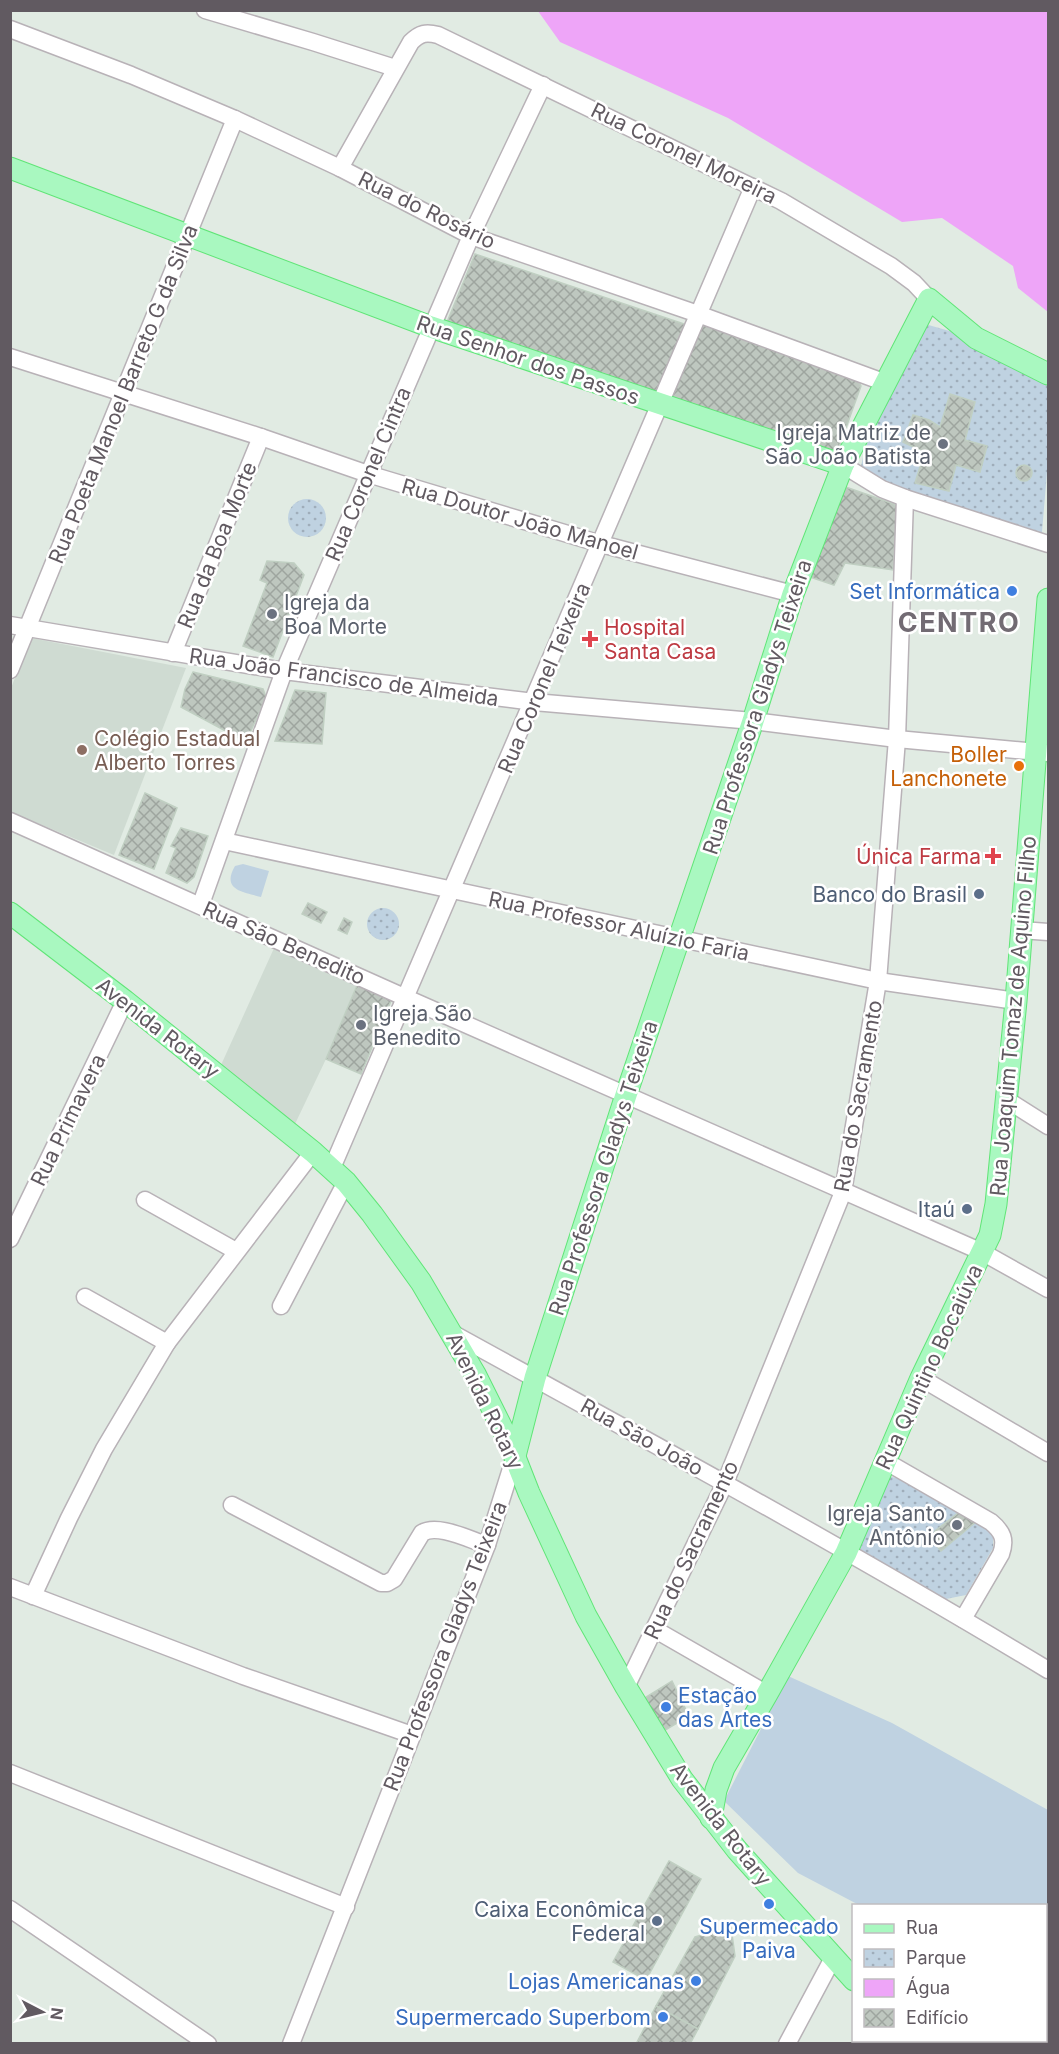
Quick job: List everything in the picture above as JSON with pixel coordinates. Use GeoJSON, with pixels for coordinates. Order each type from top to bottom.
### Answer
{"type":"FeatureCollection","features":[{"type":"Feature","properties":{"kind":"main road","name":"Rua Senhor dos Passos"},"geometry":{"type":"LineString","coordinates":[[10,168],[431,327],[843,465]]}},
{"type":"Feature","properties":{"kind":"main road"},"geometry":{"type":"LineString","coordinates":[[929,299],[976,338],[1048,374]]}},
{"type":"Feature","properties":{"kind":"main road","name":"Rua Professora Gladys Teixeira"},"geometry":{"type":"LineString","coordinates":[[515,1456],[535,1378],[626,1095],[753,721],[793,594],[843,465],[929,299]]}},
{"type":"Feature","properties":{"kind":"main road","name":"Rua Joaquim Tomaz de Aquino Filho"},"geometry":{"type":"LineString","coordinates":[[982,1252],[990,1235],[996,1204],[1007,1100],[1021,930],[1042,753],[1048,599]]}},
{"type":"Feature","properties":{"kind":"main road","name":"Avenida Rotary"},"geometry":{"type":"LineString","coordinates":[[10,913],[125,1001],[313,1152],[339,1175],[372,1214],[421,1282],[475,1374],[515,1456],[532,1501],[586,1616],[682,1779],[759,1876],[852,1978]]}},
{"type":"Feature","properties":{"kind":"main road","name":"Rua Quintino Bocaiúva"},"geometry":{"type":"LineString","coordinates":[[711,1818],[716,1790],[724,1768],[846,1553],[921,1378],[982,1252]]}},
{"type":"Feature","properties":{"kind":"main road"},"geometry":{"type":"LineString","coordinates":[[682,1779],[709,1775],[724,1768]]}},
{"type":"Feature","properties":{"kind":"street"},"geometry":{"type":"LineString","coordinates":[[205,10],[395,68],[340,168]]}},
{"type":"Feature","properties":{"kind":"street","name":"Rua do Rosário"},"geometry":{"type":"LineString","coordinates":[[10,29],[131,75],[235,119],[340,168],[471,236],[699,314],[886,383]]}},
{"type":"Feature","properties":{"kind":"street","name":"Rua Coronel Moreira"},"geometry":{"type":"LineString","coordinates":[[395,68],[411,42],[424,33],[438,35],[781,201],[891,266],[914,283],[929,299]]}},
{"type":"Feature","properties":{"kind":"street","name":"Rua Coronel Cintra"},"geometry":{"type":"LineString","coordinates":[[201,904],[284,670],[471,236],[543,85]]}},
{"type":"Feature","properties":{"kind":"street","name":"Rua Poeta Manoel Barreto G da Silva"},"geometry":{"type":"LineString","coordinates":[[10,670],[235,119]]}},
{"type":"Feature","properties":{"kind":"street","name":"Rua Coronel Teixeira"},"geometry":{"type":"LineString","coordinates":[[281,1306],[339,1175],[404,997],[534,702],[753,186]]}},
{"type":"Feature","properties":{"kind":"street","name":"Rua Doutor João Manoel"},"geometry":{"type":"LineString","coordinates":[[10,357],[261,437],[368,474],[601,544],[793,594]]}},
{"type":"Feature","properties":{"kind":"street","name":"Rua da Boa Morte"},"geometry":{"type":"LineString","coordinates":[[173,653],[261,437]]}},
{"type":"Feature","properties":{"kind":"street","name":"Rua Senhor dos Passos"},"geometry":{"type":"LineString","coordinates":[[843,465],[882,489],[905,498],[1048,543]]}},
{"type":"Feature","properties":{"kind":"street","name":"Rua do Sacramento"},"geometry":{"type":"LineString","coordinates":[[626,1687],[725,1483],[843,1192],[878,981],[897,739],[905,498]]}},
{"type":"Feature","properties":{"kind":"street","name":"Rua João Francisco de Almeida"},"geometry":{"type":"LineString","coordinates":[[10,624],[284,670],[534,702],[753,721],[897,739],[1042,753]]}},
{"type":"Feature","properties":{"kind":"street","name":"Rua São Benedito"},"geometry":{"type":"LineString","coordinates":[[10,821],[982,1252],[1048,1289]]}},
{"type":"Feature","properties":{"kind":"street","name":"Rua Professor Aluízio Faria"},"geometry":{"type":"LineString","coordinates":[[224,841],[878,981],[1016,1001]]}},
{"type":"Feature","properties":{"kind":"street"},"geometry":{"type":"LineString","coordinates":[[1021,930],[1048,932]]}},
{"type":"Feature","properties":{"kind":"street","name":"Rua Primavera"},"geometry":{"type":"LineString","coordinates":[[10,1239],[125,1001]]}},
{"type":"Feature","properties":{"kind":"street"},"geometry":{"type":"LineString","coordinates":[[1007,1100],[1048,1126]]}},
{"type":"Feature","properties":{"kind":"street"},"geometry":{"type":"LineString","coordinates":[[33,1596],[104,1449],[167,1342],[313,1152]]}},
{"type":"Feature","properties":{"kind":"street"},"geometry":{"type":"LineString","coordinates":[[146,1200],[236,1251]]}},
{"type":"Feature","properties":{"kind":"street"},"geometry":{"type":"LineString","coordinates":[[85,1297],[167,1342]]}},
{"type":"Feature","properties":{"kind":"street","name":"Rua São João"},"geometry":{"type":"LineString","coordinates":[[452,1333],[725,1483],[1048,1670]]}},
{"type":"Feature","properties":{"kind":"street"},"geometry":{"type":"LineString","coordinates":[[921,1378],[1048,1453]]}},
{"type":"Feature","properties":{"kind":"street","name":"Rua Professora Gladys Teixeira"},"geometry":{"type":"LineString","coordinates":[[291,2043],[487,1545],[515,1456]]}},
{"type":"Feature","properties":{"kind":"street"},"geometry":{"type":"LineString","coordinates":[[885,1461],[1000,1529],[1004,1545],[1001,1554],[963,1619]]}},
{"type":"Feature","properties":{"kind":"street"},"geometry":{"type":"LineString","coordinates":[[232,1505],[381,1583],[393,1579],[422,1533],[428,1529],[441,1530],[487,1545]]}},
{"type":"Feature","properties":{"kind":"street"},"geometry":{"type":"LineString","coordinates":[[10,1587],[243,1676],[412,1735]]}},
{"type":"Feature","properties":{"kind":"street"},"geometry":{"type":"LineString","coordinates":[[654,1629],[767,1694]]}},
{"type":"Feature","properties":{"kind":"street"},"geometry":{"type":"LineString","coordinates":[[10,1773],[346,1907]]}},
{"type":"Feature","properties":{"kind":"street"},"geometry":{"type":"LineString","coordinates":[[10,1909],[208,2043]]}},
{"type":"Feature","properties":{"kind":"street"},"geometry":{"type":"LineString","coordinates":[[787,2043],[833,1958]]}},
{"type":"Feature","properties":{"kind":"shaded area","name":"Colégio Estadual Alberto Torres"},"geometry":{"type":"Polygon","coordinates":[[[31,638],[186,668],[114,855],[11,812],[11,688],[31,638]]]}},
{"type":"Feature","properties":{"kind":"shaded area"},"geometry":{"type":"Polygon","coordinates":[[[275,946],[357,984],[326,1059],[295,1124],[221,1065],[275,946]]]}},
{"type":"Feature","properties":{"kind":"green space"},"geometry":{"type":"Polygon","coordinates":[[[925,324],[953,332],[1048,383],[1048,460],[1042,532],[1035,536],[859,475],[866,444],[925,324]]]}},
{"type":"Feature","properties":{"kind":"green space"},"geometry":{"type":"Polygon","coordinates":[[[307,499],[314,500],[320,505],[325,511],[325,525],[320,531],[314,536],[307,537],[300,536],[294,531],[289,525],[288,518],[289,511],[294,505],[300,500],[307,499]]]}},
{"type":"Feature","properties":{"kind":"green space"},"geometry":{"type":"Polygon","coordinates":[[[243,864],[269,871],[261,897],[236,889],[232,885],[231,874],[235,866],[243,864]]]}},
{"type":"Feature","properties":{"kind":"green space"},"geometry":{"type":"Polygon","coordinates":[[[383,908],[394,913],[399,924],[394,935],[383,940],[372,935],[367,924],[372,913],[383,908]]]}},
{"type":"Feature","properties":{"kind":"green space"},"geometry":{"type":"Polygon","coordinates":[[[886,1475],[905,1481],[993,1532],[993,1548],[966,1595],[946,1599],[856,1547],[886,1475]]]}},
{"type":"Feature","properties":{"kind":"green space"},"geometry":{"type":"Polygon","coordinates":[[[788,1676],[892,1723],[1048,1810],[1048,2003],[1047,1904],[857,1904],[798,1873],[724,1801],[788,1676]]]}},
{"type":"Feature","properties":{"kind":"water"},"geometry":{"type":"Polygon","coordinates":[[[538,11],[1048,11],[1048,312],[1018,288],[1013,266],[942,218],[902,222],[728,118],[560,42],[538,11]]]}},
{"type":"Feature","properties":{"kind":"building"},"geometry":{"type":"Polygon","coordinates":[[[475,254],[687,325],[658,395],[445,327],[475,254]]]}},
{"type":"Feature","properties":{"kind":"building"},"geometry":{"type":"Polygon","coordinates":[[[698,314],[854,371],[861,386],[839,447],[834,453],[663,399],[698,314]]]}},
{"type":"Feature","properties":{"kind":"building","name":"Igreja Matriz de São João Batista"},"geometry":{"type":"Polygon","coordinates":[[[950,394],[975,402],[965,440],[987,446],[980,472],[956,465],[949,491],[915,483],[923,457],[920,450],[903,442],[913,415],[929,420],[940,427],[950,394]]]}},
{"type":"Feature","properties":{"kind":"building"},"geometry":{"type":"Polygon","coordinates":[[[1021,465],[1027,465],[1032,473],[1030,479],[1021,481],[1016,476],[1016,470],[1021,465]]]}},
{"type":"Feature","properties":{"kind":"building"},"geometry":{"type":"Polygon","coordinates":[[[840,485],[894,504],[897,508],[893,570],[845,563],[834,585],[807,576],[840,485]]]}},
{"type":"Feature","properties":{"kind":"building","name":"Igreja da Boa Morte"},"geometry":{"type":"Polygon","coordinates":[[[267,561],[294,563],[304,575],[273,657],[243,646],[267,583],[260,580],[267,561]]]}},
{"type":"Feature","properties":{"kind":"building"},"geometry":{"type":"Polygon","coordinates":[[[193,672],[263,689],[266,697],[246,742],[181,707],[185,689],[193,672]]]}},
{"type":"Feature","properties":{"kind":"building"},"geometry":{"type":"Polygon","coordinates":[[[295,690],[326,693],[322,744],[275,741],[295,690]]]}},
{"type":"Feature","properties":{"kind":"building"},"geometry":{"type":"Polygon","coordinates":[[[145,793],[177,808],[154,869],[119,855],[145,793]]]}},
{"type":"Feature","properties":{"kind":"building"},"geometry":{"type":"Polygon","coordinates":[[[181,828],[208,836],[194,877],[187,883],[166,873],[176,848],[171,846],[181,828]]]}},
{"type":"Feature","properties":{"kind":"building"},"geometry":{"type":"Polygon","coordinates":[[[308,903],[327,912],[321,923],[302,914],[308,903]]]}},
{"type":"Feature","properties":{"kind":"building"},"geometry":{"type":"Polygon","coordinates":[[[344,918],[352,922],[347,934],[338,930],[344,918]]]}},
{"type":"Feature","properties":{"kind":"building","name":"Igreja São Benedito"},"geometry":{"type":"Polygon","coordinates":[[[363,971],[395,991],[361,1074],[326,1059],[363,971]]]}},
{"type":"Feature","properties":{"kind":"building","name":"Igreja Santo Antônio"},"geometry":{"type":"Polygon","coordinates":[[[962,1510],[978,1520],[941,1551],[932,1540],[935,1531],[962,1510]]]}},
{"type":"Feature","properties":{"kind":"building","name":"Estação das Artes"},"geometry":{"type":"Polygon","coordinates":[[[672,1681],[689,1716],[662,1732],[643,1699],[672,1681]]]}},
{"type":"Feature","properties":{"kind":"building","name":"Caixa Econômica Federal"},"geometry":{"type":"Polygon","coordinates":[[[669,1861],[701,1879],[646,1980],[613,1962],[669,1861]]]}},
{"type":"Feature","properties":{"kind":"building","name":"Lojas Americanas"},"geometry":{"type":"Polygon","coordinates":[[[731,1927],[735,1956],[698,2029],[656,2006],[695,1937],[731,1927]]]}},
{"type":"Feature","properties":{"kind":"building","name":"Supermercado Superbom"},"geometry":{"type":"Polygon","coordinates":[[[656,2006],[698,2029],[690,2044],[636,2044],[656,2006]]]}},
{"type":"Feature","properties":{"kind":"place","name":"Igreja Matriz de São João Batista"},"geometry":{"type":"Point","coordinates":[943,444]}},
{"type":"Feature","properties":{"kind":"place","name":"Set Informática"},"geometry":{"type":"Point","coordinates":[1012,591]}},
{"type":"Feature","properties":{"kind":"place","name":"Igreja da Boa Morte"},"geometry":{"type":"Point","coordinates":[272,614]}},
{"type":"Feature","properties":{"kind":"place","name":"Hospital Santa Casa"},"geometry":{"type":"Point","coordinates":[590,639]}},
{"type":"Feature","properties":{"kind":"place","name":"Colégio Estadual Alberto Torres"},"geometry":{"type":"Point","coordinates":[82,750]}},
{"type":"Feature","properties":{"kind":"place","name":"Boller Lanchonete"},"geometry":{"type":"Point","coordinates":[1019,766]}},
{"type":"Feature","properties":{"kind":"place","name":"Única Farma"},"geometry":{"type":"Point","coordinates":[993,856]}},
{"type":"Feature","properties":{"kind":"place","name":"Banco do Brasil"},"geometry":{"type":"Point","coordinates":[979,894]}},
{"type":"Feature","properties":{"kind":"place","name":"Igreja São Benedito"},"geometry":{"type":"Point","coordinates":[361,1025]}},
{"type":"Feature","properties":{"kind":"place","name":"Itaú"},"geometry":{"type":"Point","coordinates":[967,1209]}},
{"type":"Feature","properties":{"kind":"place","name":"Igreja Santo Antônio"},"geometry":{"type":"Point","coordinates":[957,1525]}},
{"type":"Feature","properties":{"kind":"place","name":"Estação das Artes"},"geometry":{"type":"Point","coordinates":[666,1707]}},
{"type":"Feature","properties":{"kind":"place","name":"Supermecado Paiva"},"geometry":{"type":"Point","coordinates":[769,1904]}},
{"type":"Feature","properties":{"kind":"place","name":"Caixa Econômica Federal"},"geometry":{"type":"Point","coordinates":[657,1921]}},
{"type":"Feature","properties":{"kind":"place","name":"Lojas Americanas"},"geometry":{"type":"Point","coordinates":[696,1981]}},
{"type":"Feature","properties":{"kind":"place","name":"Supermercado Superbom"},"geometry":{"type":"Point","coordinates":[663,2017]}},
{"type":"Feature","properties":{"kind":"district","name":"CENTRO"},"geometry":{"type":"Point","coordinates":[959,622]}}]}
